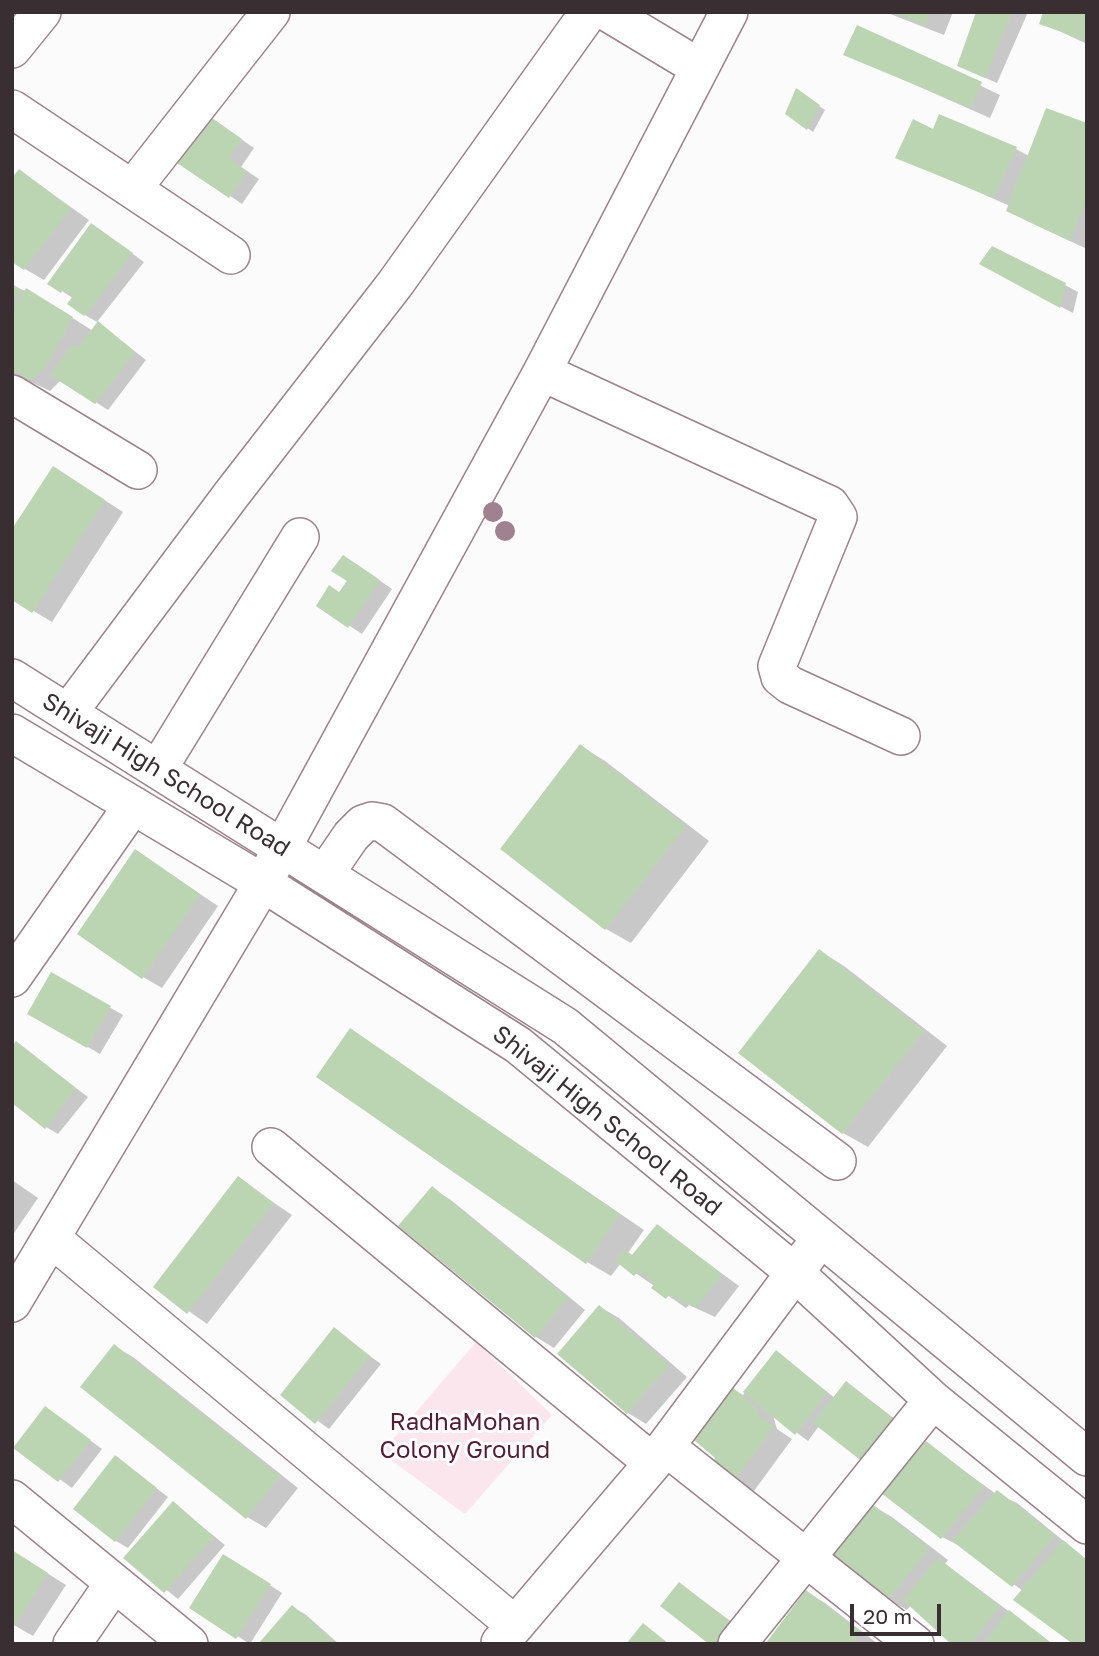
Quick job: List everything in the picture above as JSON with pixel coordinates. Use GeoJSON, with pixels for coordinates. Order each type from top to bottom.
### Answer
{"type":"FeatureCollection","features":[{"type":"Feature","properties":{"kind":"street"},"geometry":{"type":"LineString","coordinates":[[12,50],[42,12]]}},
{"type":"Feature","properties":{"kind":"street"},"geometry":{"type":"LineString","coordinates":[[132,188],[271,12]]}},
{"type":"Feature","properties":{"kind":"street"},"geometry":{"type":"LineString","coordinates":[[68,713],[230,495],[395,284],[589,12]]}},
{"type":"Feature","properties":{"kind":"street"},"geometry":{"type":"LineString","coordinates":[[607,12],[700,68]]}},
{"type":"Feature","properties":{"kind":"street"},"geometry":{"type":"LineString","coordinates":[[12,1303],[263,883],[542,372],[729,12]]}},
{"type":"Feature","properties":{"kind":"street"},"geometry":{"type":"LineString","coordinates":[[12,109],[231,255]]}},
{"type":"Feature","properties":{"kind":"street"},"geometry":{"type":"LineString","coordinates":[[542,372],[830,505],[838,517],[778,666],[780,677],[790,685],[901,736]]}},
{"type":"Feature","properties":{"kind":"street"},"geometry":{"type":"LineString","coordinates":[[12,394],[138,470]]}},
{"type":"Feature","properties":{"kind":"street"},"geometry":{"type":"LineString","coordinates":[[158,769],[300,537]]}},
{"type":"Feature","properties":{"kind":"street","name":"Shivaji High School Road"},"geometry":{"type":"LineString","coordinates":[[12,678],[565,1026],[1087,1457]]}},
{"type":"Feature","properties":{"kind":"street","name":"Shivaji High School Road"},"geometry":{"type":"LineString","coordinates":[[18,747],[133,805],[263,883],[517,1045],[794,1272],[933,1400],[1087,1525]]}},
{"type":"Feature","properties":{"kind":"street"},"geometry":{"type":"LineString","coordinates":[[12,978],[133,805]]}},
{"type":"Feature","properties":{"kind":"street"},"geometry":{"type":"LineString","coordinates":[[325,874],[351,836],[363,824],[372,821],[383,823],[837,1161]]}},
{"type":"Feature","properties":{"kind":"street"},"geometry":{"type":"LineString","coordinates":[[271,1147],[660,1455],[805,1557],[915,1644]]}},
{"type":"Feature","properties":{"kind":"street"},"geometry":{"type":"LineString","coordinates":[[51,1238],[508,1634],[660,1455],[821,1238]]}},
{"type":"Feature","properties":{"kind":"street"},"geometry":{"type":"LineString","coordinates":[[737,1644],[933,1400]]}},
{"type":"Feature","properties":{"kind":"street"},"geometry":{"type":"LineString","coordinates":[[12,1499],[189,1644]]}},
{"type":"Feature","properties":{"kind":"street"},"geometry":{"type":"LineString","coordinates":[[72,1644],[114,1583]]}},
{"type":"Feature","properties":{"kind":"green space","name":"RadhaMohan Colony Ground"},"geometry":{"type":"Polygon","coordinates":[[[476,1342],[552,1415],[465,1514],[381,1453],[476,1342]]]}},
{"type":"Feature","properties":{"kind":"building"},"geometry":{"type":"Polygon","coordinates":[[[891,12],[930,12],[925,25],[891,12]]]}},
{"type":"Feature","properties":{"kind":"building"},"geometry":{"type":"Polygon","coordinates":[[[976,12],[1012,12],[985,78],[957,66],[976,12]]]}},
{"type":"Feature","properties":{"kind":"building"},"geometry":{"type":"Polygon","coordinates":[[[1043,12],[1087,12],[1087,41],[1039,24],[1043,12]]]}},
{"type":"Feature","properties":{"kind":"building"},"geometry":{"type":"Polygon","coordinates":[[[857,25],[982,82],[971,108],[843,55],[857,25]]]}},
{"type":"Feature","properties":{"kind":"building"},"geometry":{"type":"Polygon","coordinates":[[[796,88],[820,105],[807,130],[785,114],[796,88]]]}},
{"type":"Feature","properties":{"kind":"building"},"geometry":{"type":"Polygon","coordinates":[[[1046,108],[1087,123],[1087,198],[1070,241],[1006,211],[1046,108]]]}},
{"type":"Feature","properties":{"kind":"building"},"geometry":{"type":"Polygon","coordinates":[[[939,114],[1017,147],[994,198],[895,158],[913,119],[933,129],[939,114]]]}},
{"type":"Feature","properties":{"kind":"building"},"geometry":{"type":"Polygon","coordinates":[[[209,116],[242,139],[229,158],[247,171],[229,198],[177,163],[209,116]]]}},
{"type":"Feature","properties":{"kind":"building"},"geometry":{"type":"Polygon","coordinates":[[[19,169],[71,208],[24,270],[12,262],[12,178],[19,169]]]}},
{"type":"Feature","properties":{"kind":"building"},"geometry":{"type":"Polygon","coordinates":[[[91,223],[133,253],[84,316],[67,304],[73,296],[63,289],[61,293],[47,284],[91,223]]]}},
{"type":"Feature","properties":{"kind":"building"},"geometry":{"type":"Polygon","coordinates":[[[992,246],[1066,283],[1060,308],[979,264],[992,246]]]}},
{"type":"Feature","properties":{"kind":"building"},"geometry":{"type":"Polygon","coordinates":[[[12,284],[22,290],[12,306],[12,284]]]}},
{"type":"Feature","properties":{"kind":"building"},"geometry":{"type":"Polygon","coordinates":[[[26,288],[73,317],[47,365],[30,381],[17,372],[12,373],[12,310],[26,288]]]}},
{"type":"Feature","properties":{"kind":"building"},"geometry":{"type":"Polygon","coordinates":[[[98,321],[135,352],[95,404],[50,375],[71,346],[78,348],[98,321]]]}},
{"type":"Feature","properties":{"kind":"building"},"geometry":{"type":"Polygon","coordinates":[[[53,466],[105,500],[32,613],[12,600],[12,529],[53,466]]]}},
{"type":"Feature","properties":{"kind":"building"},"geometry":{"type":"Polygon","coordinates":[[[343,555],[380,580],[348,628],[316,606],[329,585],[339,592],[347,581],[331,571],[343,555]]]}},
{"type":"Feature","properties":{"kind":"building"},"geometry":{"type":"Polygon","coordinates":[[[580,744],[686,826],[605,930],[500,849],[580,744]]]}},
{"type":"Feature","properties":{"kind":"building"},"geometry":{"type":"Polygon","coordinates":[[[135,849],[200,894],[142,979],[77,934],[135,849]]]}},
{"type":"Feature","properties":{"kind":"building"},"geometry":{"type":"Polygon","coordinates":[[[819,949],[924,1031],[842,1134],[738,1053],[819,949]]]}},
{"type":"Feature","properties":{"kind":"building"},"geometry":{"type":"Polygon","coordinates":[[[51,972],[111,1006],[87,1048],[27,1014],[51,972]]]}},
{"type":"Feature","properties":{"kind":"building"},"geometry":{"type":"Polygon","coordinates":[[[350,1028],[620,1214],[586,1264],[316,1077],[350,1028]]]}},
{"type":"Feature","properties":{"kind":"building"},"geometry":{"type":"Polygon","coordinates":[[[16,1041],[76,1088],[45,1129],[12,1103],[12,1046],[16,1041]]]}},
{"type":"Feature","properties":{"kind":"building"},"geometry":{"type":"Polygon","coordinates":[[[238,1176],[274,1203],[187,1314],[153,1287],[238,1176]]]}},
{"type":"Feature","properties":{"kind":"building"},"geometry":{"type":"Polygon","coordinates":[[[432,1186],[568,1298],[535,1338],[398,1226],[432,1186]]]}},
{"type":"Feature","properties":{"kind":"building"},"geometry":{"type":"Polygon","coordinates":[[[657,1224],[722,1274],[696,1308],[669,1295],[666,1299],[651,1288],[655,1283],[639,1271],[634,1276],[615,1261],[624,1249],[632,1255],[657,1224]]]}},
{"type":"Feature","properties":{"kind":"building"},"geometry":{"type":"Polygon","coordinates":[[[599,1305],[669,1365],[627,1414],[557,1354],[599,1305]]]}},
{"type":"Feature","properties":{"kind":"building"},"geometry":{"type":"Polygon","coordinates":[[[334,1327],[370,1356],[315,1424],[280,1395],[334,1327]]]}},
{"type":"Feature","properties":{"kind":"building"},"geometry":{"type":"Polygon","coordinates":[[[114,1344],[280,1476],[246,1519],[80,1387],[114,1344]]]}},
{"type":"Feature","properties":{"kind":"building"},"geometry":{"type":"Polygon","coordinates":[[[776,1350],[827,1392],[795,1435],[743,1392],[776,1350]]]}},
{"type":"Feature","properties":{"kind":"building"},"geometry":{"type":"Polygon","coordinates":[[[846,1381],[903,1426],[868,1466],[813,1423],[846,1381]]]}},
{"type":"Feature","properties":{"kind":"building"},"geometry":{"type":"Polygon","coordinates":[[[730,1385],[756,1408],[759,1416],[774,1427],[734,1481],[712,1464],[715,1458],[687,1434],[730,1385]]]}},
{"type":"Feature","properties":{"kind":"building"},"geometry":{"type":"Polygon","coordinates":[[[45,1406],[91,1440],[58,1482],[13,1448],[45,1406]]]}},
{"type":"Feature","properties":{"kind":"building"},"geometry":{"type":"Polygon","coordinates":[[[926,1441],[984,1486],[941,1539],[881,1493],[926,1441]]]}},
{"type":"Feature","properties":{"kind":"building"},"geometry":{"type":"Polygon","coordinates":[[[115,1455],[157,1488],[115,1542],[73,1509],[115,1455]]]}},
{"type":"Feature","properties":{"kind":"building"},"geometry":{"type":"Polygon","coordinates":[[[997,1490],[1055,1535],[1012,1587],[952,1541],[997,1490]]]}},
{"type":"Feature","properties":{"kind":"building"},"geometry":{"type":"Polygon","coordinates":[[[173,1501],[214,1537],[164,1593],[123,1558],[173,1501]]]}},
{"type":"Feature","properties":{"kind":"building"},"geometry":{"type":"Polygon","coordinates":[[[872,1504],[930,1548],[887,1601],[827,1555],[872,1504]]]}},
{"type":"Feature","properties":{"kind":"building"},"geometry":{"type":"Polygon","coordinates":[[[1063,1540],[1087,1560],[1087,1644],[1073,1644],[1013,1600],[1063,1540]]]}},
{"type":"Feature","properties":{"kind":"building"},"geometry":{"type":"Polygon","coordinates":[[[12,1550],[48,1573],[12,1629],[12,1550]]]}},
{"type":"Feature","properties":{"kind":"building"},"geometry":{"type":"Polygon","coordinates":[[[223,1554],[271,1584],[236,1639],[189,1608],[223,1554]]]}},
{"type":"Feature","properties":{"kind":"building"},"geometry":{"type":"Polygon","coordinates":[[[938,1558],[1000,1606],[971,1644],[951,1644],[903,1600],[938,1558]]]}},
{"type":"Feature","properties":{"kind":"building"},"geometry":{"type":"Polygon","coordinates":[[[679,1582],[732,1623],[716,1644],[709,1644],[660,1606],[679,1582]]]}},
{"type":"Feature","properties":{"kind":"building"},"geometry":{"type":"Polygon","coordinates":[[[806,1590],[861,1632],[852,1644],[765,1644],[806,1590]]]}},
{"type":"Feature","properties":{"kind":"building"},"geometry":{"type":"Polygon","coordinates":[[[292,1605],[335,1642],[334,1644],[258,1644],[292,1605]]]}},
{"type":"Feature","properties":{"kind":"building"},"geometry":{"type":"Polygon","coordinates":[[[1009,1610],[1041,1635],[1052,1644],[983,1644],[1009,1610]]]}},
{"type":"Feature","properties":{"kind":"building"},"geometry":{"type":"Polygon","coordinates":[[[643,1623],[669,1644],[626,1644],[643,1623]]]}}]}
